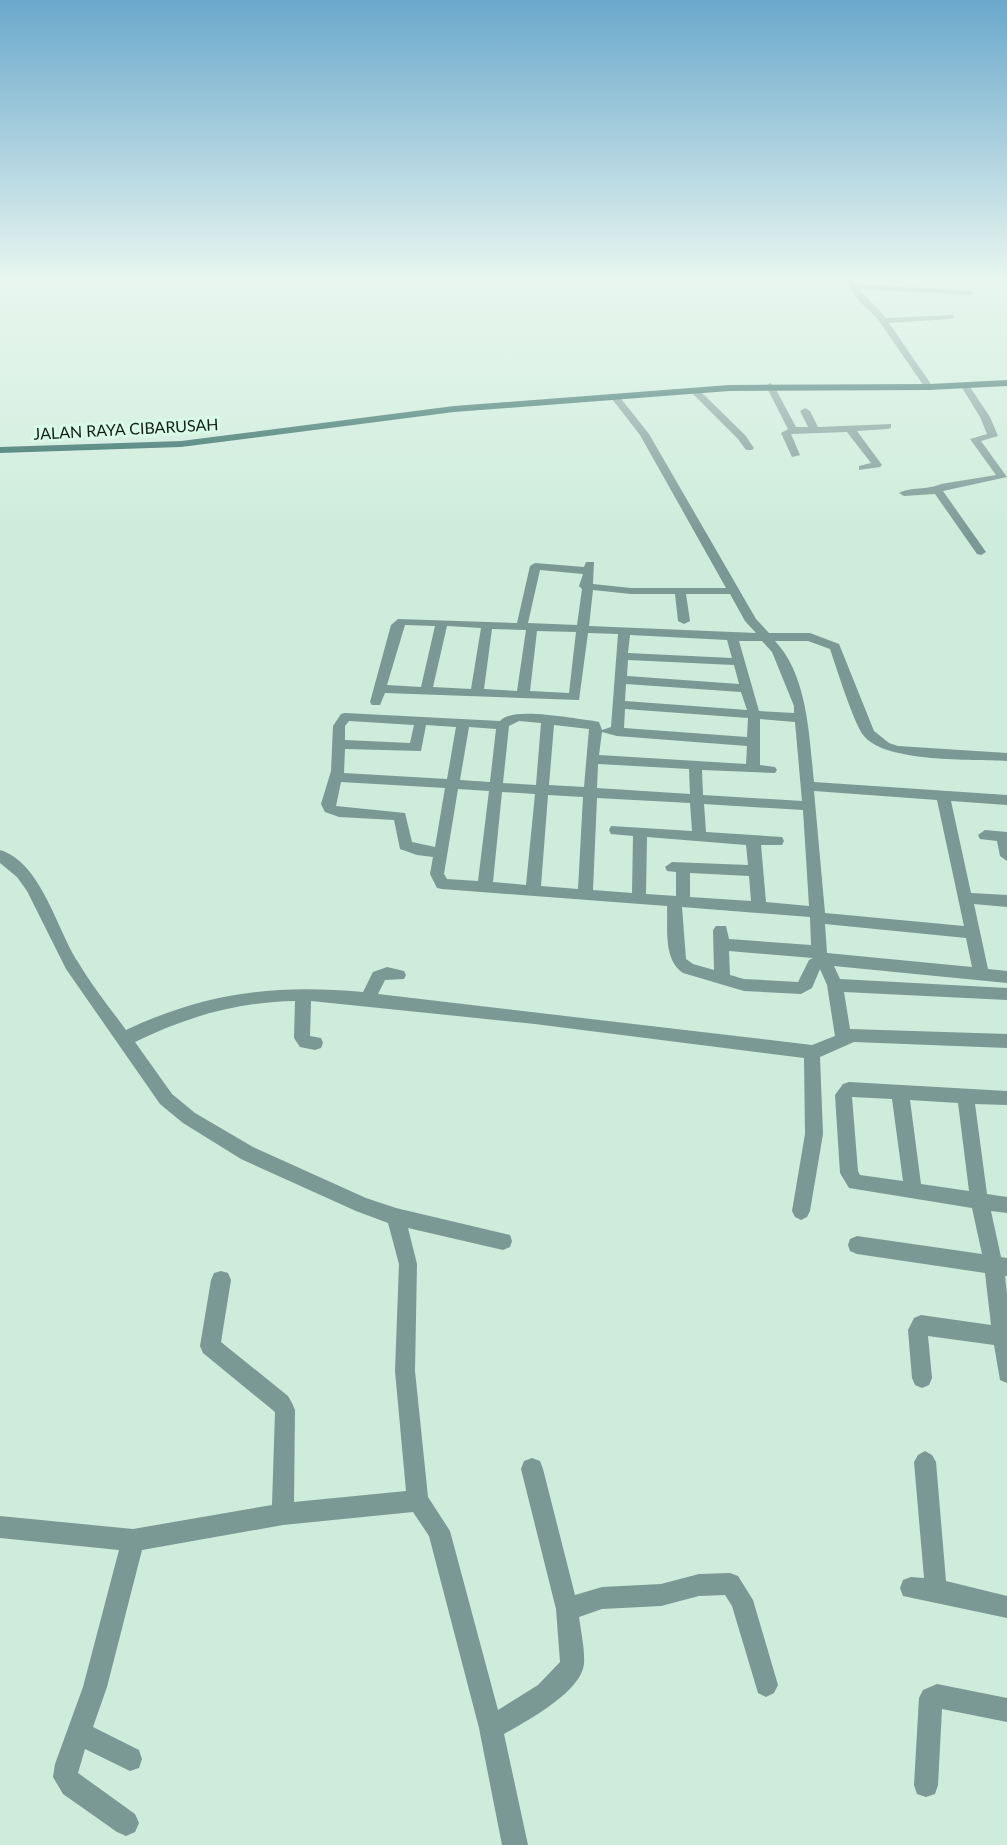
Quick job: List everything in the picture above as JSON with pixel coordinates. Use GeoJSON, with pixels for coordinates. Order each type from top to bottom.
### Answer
{"type":"FeatureCollection","features":[{"type":"Feature","properties":{"kind":"main road","name":"JALAN RAYA CIBARUSAH"},"geometry":{"type":"LineString","coordinates":[[0,449],[181,444],[435,411],[769,385],[928,387],[1007,383]]}},
{"type":"Feature","properties":{"kind":"main road","name":"JALAN RAYA CIBARUSAH"},"geometry":{"type":"LineString","coordinates":[[645,396],[770,386],[928,387],[1007,383]]}},
{"type":"Feature","properties":{"kind":"street"},"geometry":{"type":"LineString","coordinates":[[913,365],[928,387]]}},
{"type":"Feature","properties":{"kind":"street"},"geometry":{"type":"LineString","coordinates":[[770,386],[793,430]]}},
{"type":"Feature","properties":{"kind":"street"},"geometry":{"type":"LineString","coordinates":[[904,492],[938,491],[941,487],[1002,477],[975,440],[993,436],[985,417],[965,386]]}},
{"type":"Feature","properties":{"kind":"street"},"geometry":{"type":"LineString","coordinates":[[695,391],[742,437],[749,448]]}},
{"type":"Feature","properties":{"kind":"street"},"geometry":{"type":"LineString","coordinates":[[621,398],[754,625],[777,637]]}},
{"type":"Feature","properties":{"kind":"street"},"geometry":{"type":"LineString","coordinates":[[805,411],[814,429]]}},
{"type":"Feature","properties":{"kind":"street"},"geometry":{"type":"LineString","coordinates":[[795,455],[786,433],[793,430],[888,426]]}},
{"type":"Feature","properties":{"kind":"street"},"geometry":{"type":"LineString","coordinates":[[850,429],[878,465],[862,468]]}},
{"type":"Feature","properties":{"kind":"street"},"geometry":{"type":"LineString","coordinates":[[938,491],[981,552]]}},
{"type":"Feature","properties":{"kind":"street"},"geometry":{"type":"LineString","coordinates":[[523,695],[527,626],[536,566],[589,567],[580,627],[575,697],[426,692],[378,696],[397,625],[410,620],[527,626],[580,627],[732,637],[810,637],[835,647],[868,733],[884,746],[898,750],[1007,757]]}},
{"type":"Feature","properties":{"kind":"street"},"geometry":{"type":"LineString","coordinates":[[585,586],[680,592],[733,591]]}},
{"type":"Feature","properties":{"kind":"street"},"geometry":{"type":"LineString","coordinates":[[680,592],[684,621]]}},
{"type":"Feature","properties":{"kind":"street"},"geometry":{"type":"LineString","coordinates":[[426,692],[442,622]]}},
{"type":"Feature","properties":{"kind":"street"},"geometry":{"type":"LineString","coordinates":[[477,693],[487,624]]}},
{"type":"Feature","properties":{"kind":"street"},"geometry":{"type":"LineString","coordinates":[[617,732],[624,631]]}},
{"type":"Feature","properties":{"kind":"street"},"geometry":{"type":"LineString","coordinates":[[732,637],[754,714],[753,768]]}},
{"type":"Feature","properties":{"kind":"street"},"geometry":{"type":"LineString","coordinates":[[777,637],[778,651],[790,676],[802,718],[803,759],[821,956],[835,985],[843,1037]]}},
{"type":"Feature","properties":{"kind":"street"},"geometry":{"type":"LineString","coordinates":[[623,656],[739,662]]}},
{"type":"Feature","properties":{"kind":"street"},"geometry":{"type":"LineString","coordinates":[[622,680],[746,687]]}},
{"type":"Feature","properties":{"kind":"street"},"geometry":{"type":"LineString","coordinates":[[620,705],[802,718]]}},
{"type":"Feature","properties":{"kind":"street"},"geometry":{"type":"LineString","coordinates":[[441,853],[405,844],[400,816],[331,810],[328,804],[337,777],[339,726],[345,717],[503,725]]}},
{"type":"Feature","properties":{"kind":"street"},"geometry":{"type":"LineString","coordinates":[[485,887],[498,787],[503,725],[512,717],[590,724],[596,731],[755,742]]}},
{"type":"Feature","properties":{"kind":"street"},"geometry":{"type":"LineString","coordinates":[[338,744],[416,748],[421,720]]}},
{"type":"Feature","properties":{"kind":"street"},"geometry":{"type":"LineString","coordinates":[[533,890],[548,720]]}},
{"type":"Feature","properties":{"kind":"street"},"geometry":{"type":"LineString","coordinates":[[463,723],[437,874],[442,884],[759,908],[972,933]]}},
{"type":"Feature","properties":{"kind":"street"},"geometry":{"type":"LineString","coordinates":[[585,894],[592,759],[596,731]]}},
{"type":"Feature","properties":{"kind":"street"},"geometry":{"type":"LineString","coordinates":[[592,759],[770,770]]}},
{"type":"Feature","properties":{"kind":"street"},"geometry":{"type":"LineString","coordinates":[[695,765],[699,836]]}},
{"type":"Feature","properties":{"kind":"street"},"geometry":{"type":"LineString","coordinates":[[337,777],[809,806]]}},
{"type":"Feature","properties":{"kind":"street"},"geometry":{"type":"LineString","coordinates":[[807,786],[1007,800]]}},
{"type":"Feature","properties":{"kind":"street"},"geometry":{"type":"LineString","coordinates":[[943,795],[981,974]]}},
{"type":"Feature","properties":{"kind":"street"},"geometry":{"type":"LineString","coordinates":[[616,830],[777,841]]}},
{"type":"Feature","properties":{"kind":"street"},"geometry":{"type":"LineString","coordinates":[[639,898],[640,832]]}},
{"type":"Feature","properties":{"kind":"street"},"geometry":{"type":"LineString","coordinates":[[985,836],[1005,837],[1007,855]]}},
{"type":"Feature","properties":{"kind":"street"},"geometry":{"type":"LineString","coordinates":[[753,840],[759,908]]}},
{"type":"Feature","properties":{"kind":"street"},"geometry":{"type":"LineString","coordinates":[[0,855],[22,873],[33,888],[71,964],[166,1100],[189,1118],[247,1152],[362,1205],[396,1217],[503,1241]]}},
{"type":"Feature","properties":{"kind":"street"},"geometry":{"type":"LineString","coordinates":[[756,872],[677,868],[679,902],[677,955],[680,963],[688,969],[744,984],[798,988],[806,984],[816,961],[821,956]]}},
{"type":"Feature","properties":{"kind":"street"},"geometry":{"type":"LineString","coordinates":[[966,898],[1007,901]]}},
{"type":"Feature","properties":{"kind":"street"},"geometry":{"type":"LineString","coordinates":[[722,977],[721,937],[821,956],[1007,977]]}},
{"type":"Feature","properties":{"kind":"street"},"geometry":{"type":"LineString","coordinates":[[367,1000],[379,976],[387,973],[398,975]]}},
{"type":"Feature","properties":{"kind":"street"},"geometry":{"type":"LineString","coordinates":[[835,985],[1007,994]]}},
{"type":"Feature","properties":{"kind":"street"},"geometry":{"type":"LineString","coordinates":[[124,1039],[153,1025],[231,1000],[303,995],[367,1000],[812,1052],[831,1048],[843,1037],[854,1035],[1007,1041]]}},
{"type":"Feature","properties":{"kind":"street"},"geometry":{"type":"LineString","coordinates":[[303,995],[302,1038],[306,1042],[315,1044]]}},
{"type":"Feature","properties":{"kind":"street"},"geometry":{"type":"LineString","coordinates":[[801,1211],[814,1134],[812,1052]]}},
{"type":"Feature","properties":{"kind":"street"},"geometry":{"type":"LineString","coordinates":[[1007,1098],[849,1089],[843,1092],[849,1173],[855,1182],[1007,1205]]}},
{"type":"Feature","properties":{"kind":"street"},"geometry":{"type":"LineString","coordinates":[[900,1092],[913,1190]]}},
{"type":"Feature","properties":{"kind":"street"},"geometry":{"type":"LineString","coordinates":[[966,1097],[979,1200],[1001,1266],[1007,1373]]}},
{"type":"Feature","properties":{"kind":"street"},"geometry":{"type":"LineString","coordinates":[[396,1217],[402,1231],[408,1264],[405,1371],[418,1501],[439,1531],[491,1728],[515,1845]]}},
{"type":"Feature","properties":{"kind":"street"},"geometry":{"type":"LineString","coordinates":[[857,1245],[1001,1266]]}},
{"type":"Feature","properties":{"kind":"street"},"geometry":{"type":"LineString","coordinates":[[221,1280],[210,1346],[281,1403],[285,1410],[283,1514]]}},
{"type":"Feature","properties":{"kind":"street"},"geometry":{"type":"LineString","coordinates":[[922,1378],[918,1330],[921,1325],[1004,1337]]}},
{"type":"Feature","properties":{"kind":"street"},"geometry":{"type":"LineString","coordinates":[[925,1462],[936,1590]]}},
{"type":"Feature","properties":{"kind":"street"},"geometry":{"type":"LineString","coordinates":[[491,1728],[527,1707],[569,1671],[572,1665],[567,1609],[532,1469]]}},
{"type":"Feature","properties":{"kind":"street"},"geometry":{"type":"LineString","coordinates":[[0,1527],[133,1540],[283,1514],[418,1501]]}},
{"type":"Feature","properties":{"kind":"street"},"geometry":{"type":"LineString","coordinates":[[126,1823],[67,1780],[67,1764],[95,1687],[133,1540]]}},
{"type":"Feature","properties":{"kind":"street"},"geometry":{"type":"LineString","coordinates":[[567,1609],[586,1600],[661,1595],[699,1585],[730,1584],[742,1600],[766,1685]]}},
{"type":"Feature","properties":{"kind":"street"},"geometry":{"type":"LineString","coordinates":[[911,1588],[936,1590],[1007,1607]]}},
{"type":"Feature","properties":{"kind":"street"},"geometry":{"type":"LineString","coordinates":[[926,1785],[931,1698],[937,1696],[1007,1710]]}},
{"type":"Feature","properties":{"kind":"street"},"geometry":{"type":"LineString","coordinates":[[79,1733],[130,1759]]}}]}
